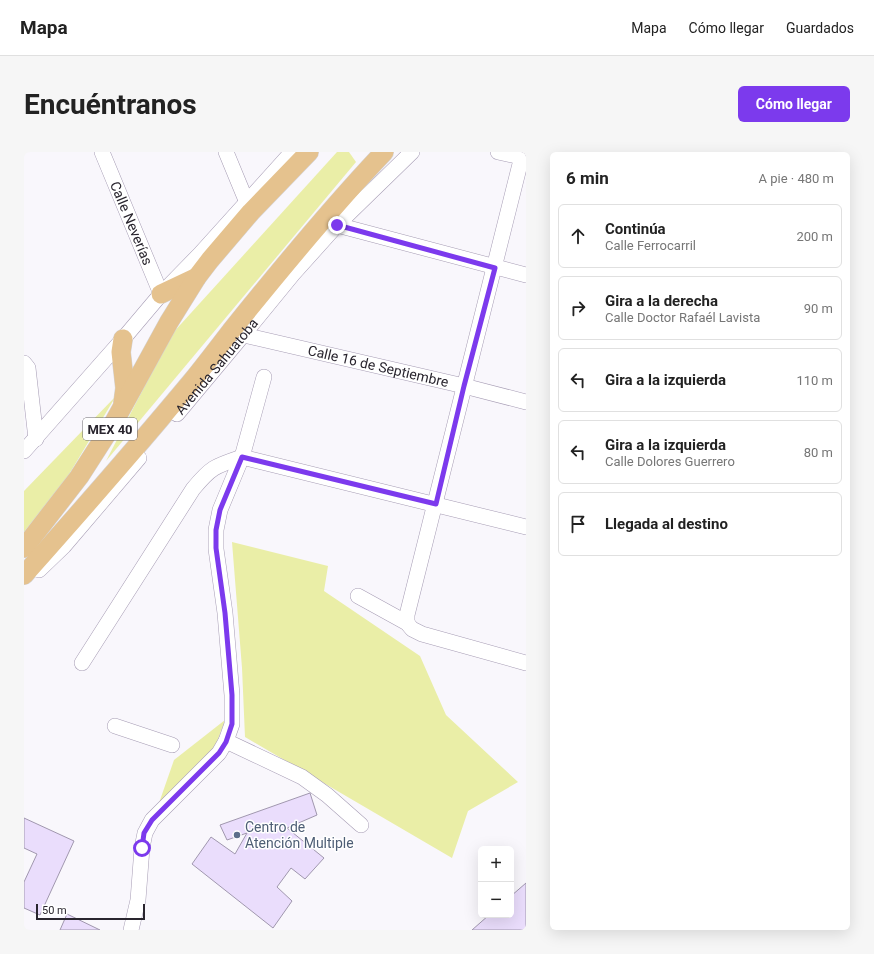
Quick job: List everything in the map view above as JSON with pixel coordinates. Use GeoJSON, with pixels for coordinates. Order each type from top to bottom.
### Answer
{"type":"FeatureCollection","features":[{"type":"Feature","properties":{"kind":"main road","name":"MEX 40"},"geometry":{"type":"LineString","coordinates":[[24,548],[79,477],[113,424],[182,301],[197,278],[249,207],[309,152]]}},
{"type":"Feature","properties":{"kind":"main road","name":"Avenida Sahuatoba"},"geometry":{"type":"LineString","coordinates":[[24,575],[86,506],[193,380],[237,334],[354,183],[384,152]]}},
{"type":"Feature","properties":{"kind":"main road"},"geometry":{"type":"LineString","coordinates":[[161,294],[197,278]]}},
{"type":"Feature","properties":{"kind":"main road"},"geometry":{"type":"LineString","coordinates":[[122,407],[125,388],[122,365],[123,339]]}},
{"type":"Feature","properties":{"kind":"street","name":"Calle Neverías"},"geometry":{"type":"LineString","coordinates":[[102,152],[161,294]]}},
{"type":"Feature","properties":{"kind":"street"},"geometry":{"type":"LineString","coordinates":[[226,152],[249,207]]}},
{"type":"Feature","properties":{"kind":"street"},"geometry":{"type":"LineString","coordinates":[[24,451],[161,294],[249,207],[292,152]]}},
{"type":"Feature","properties":{"kind":"street","name":"Avenida Sahuatoba"},"geometry":{"type":"LineString","coordinates":[[24,584],[64,546],[237,334],[337,225],[412,152]]}},
{"type":"Feature","properties":{"kind":"street"},"geometry":{"type":"LineString","coordinates":[[407,623],[407,615],[436,504],[464,386],[524,156],[498,152]]}},
{"type":"Feature","properties":{"kind":"street"},"geometry":{"type":"LineString","coordinates":[[337,225],[526,275]]}},
{"type":"Feature","properties":{"kind":"street","name":"Calle 16 de Septiembre"},"geometry":{"type":"LineString","coordinates":[[237,334],[464,386],[526,402]]}},
{"type":"Feature","properties":{"kind":"street"},"geometry":{"type":"LineString","coordinates":[[24,363],[28,368],[36,439]]}},
{"type":"Feature","properties":{"kind":"street"},"geometry":{"type":"LineString","coordinates":[[131,930],[138,900],[144,833],[152,820],[219,753],[226,742],[232,724],[232,695],[225,613],[216,548],[216,530],[220,510],[242,457],[264,377]]}},
{"type":"Feature","properties":{"kind":"street"},"geometry":{"type":"LineString","coordinates":[[82,663],[193,489],[206,473],[215,466],[242,457],[526,527]]}},
{"type":"Feature","properties":{"kind":"street"},"geometry":{"type":"LineString","coordinates":[[358,596],[407,623],[412,629],[422,634],[526,663]]}},
{"type":"Feature","properties":{"kind":"street"},"geometry":{"type":"LineString","coordinates":[[116,726],[172,745]]}},
{"type":"Feature","properties":{"kind":"street"},"geometry":{"type":"LineString","coordinates":[[226,742],[302,777],[327,795],[361,826]]}},
{"type":"Feature","properties":{"kind":"green space"},"geometry":{"type":"Polygon","coordinates":[[[337,152],[349,152],[356,162],[106,461],[171,335],[337,152]]]}},
{"type":"Feature","properties":{"kind":"green space"},"geometry":{"type":"Polygon","coordinates":[[[116,396],[68,476],[24,532],[24,491],[116,396]]]}},
{"type":"Feature","properties":{"kind":"green space"},"geometry":{"type":"Polygon","coordinates":[[[232,542],[328,566],[324,591],[420,656],[446,715],[518,782],[468,811],[452,858],[245,737],[242,668],[232,542]]]}},
{"type":"Feature","properties":{"kind":"green space"},"geometry":{"type":"Polygon","coordinates":[[[225,720],[213,753],[159,803],[174,760],[225,720]]]}},
{"type":"Feature","properties":{"kind":"building"},"geometry":{"type":"Polygon","coordinates":[[[310,793],[317,815],[287,828],[324,858],[305,879],[291,868],[277,887],[292,901],[273,928],[192,864],[211,837],[235,854],[247,833],[227,840],[220,825],[310,793]]]}},
{"type":"Feature","properties":{"kind":"building"},"geometry":{"type":"Polygon","coordinates":[[[24,818],[74,841],[40,915],[24,908],[24,882],[37,854],[24,848],[24,818]]]}},
{"type":"Feature","properties":{"kind":"building"},"geometry":{"type":"Polygon","coordinates":[[[526,883],[526,930],[472,930],[486,918],[514,918],[514,893],[526,883]]]}},
{"type":"Feature","properties":{"kind":"building"},"geometry":{"type":"Polygon","coordinates":[[[67,914],[100,930],[60,930],[67,914]]]}},
{"type":"Feature","properties":{"kind":"place","name":"Centro de Atención Multiple"},"geometry":{"type":"Point","coordinates":[237,835]}},
{"type":"Feature","properties":{"kind":"route"},"geometry":{"type":"LineString","coordinates":[[142,848],[144,833],[152,820],[219,753],[226,742],[232,724],[232,695],[225,613],[216,548],[216,530],[220,510],[242,457],[436,504],[464,386],[495,268],[337,225]]}}]}
